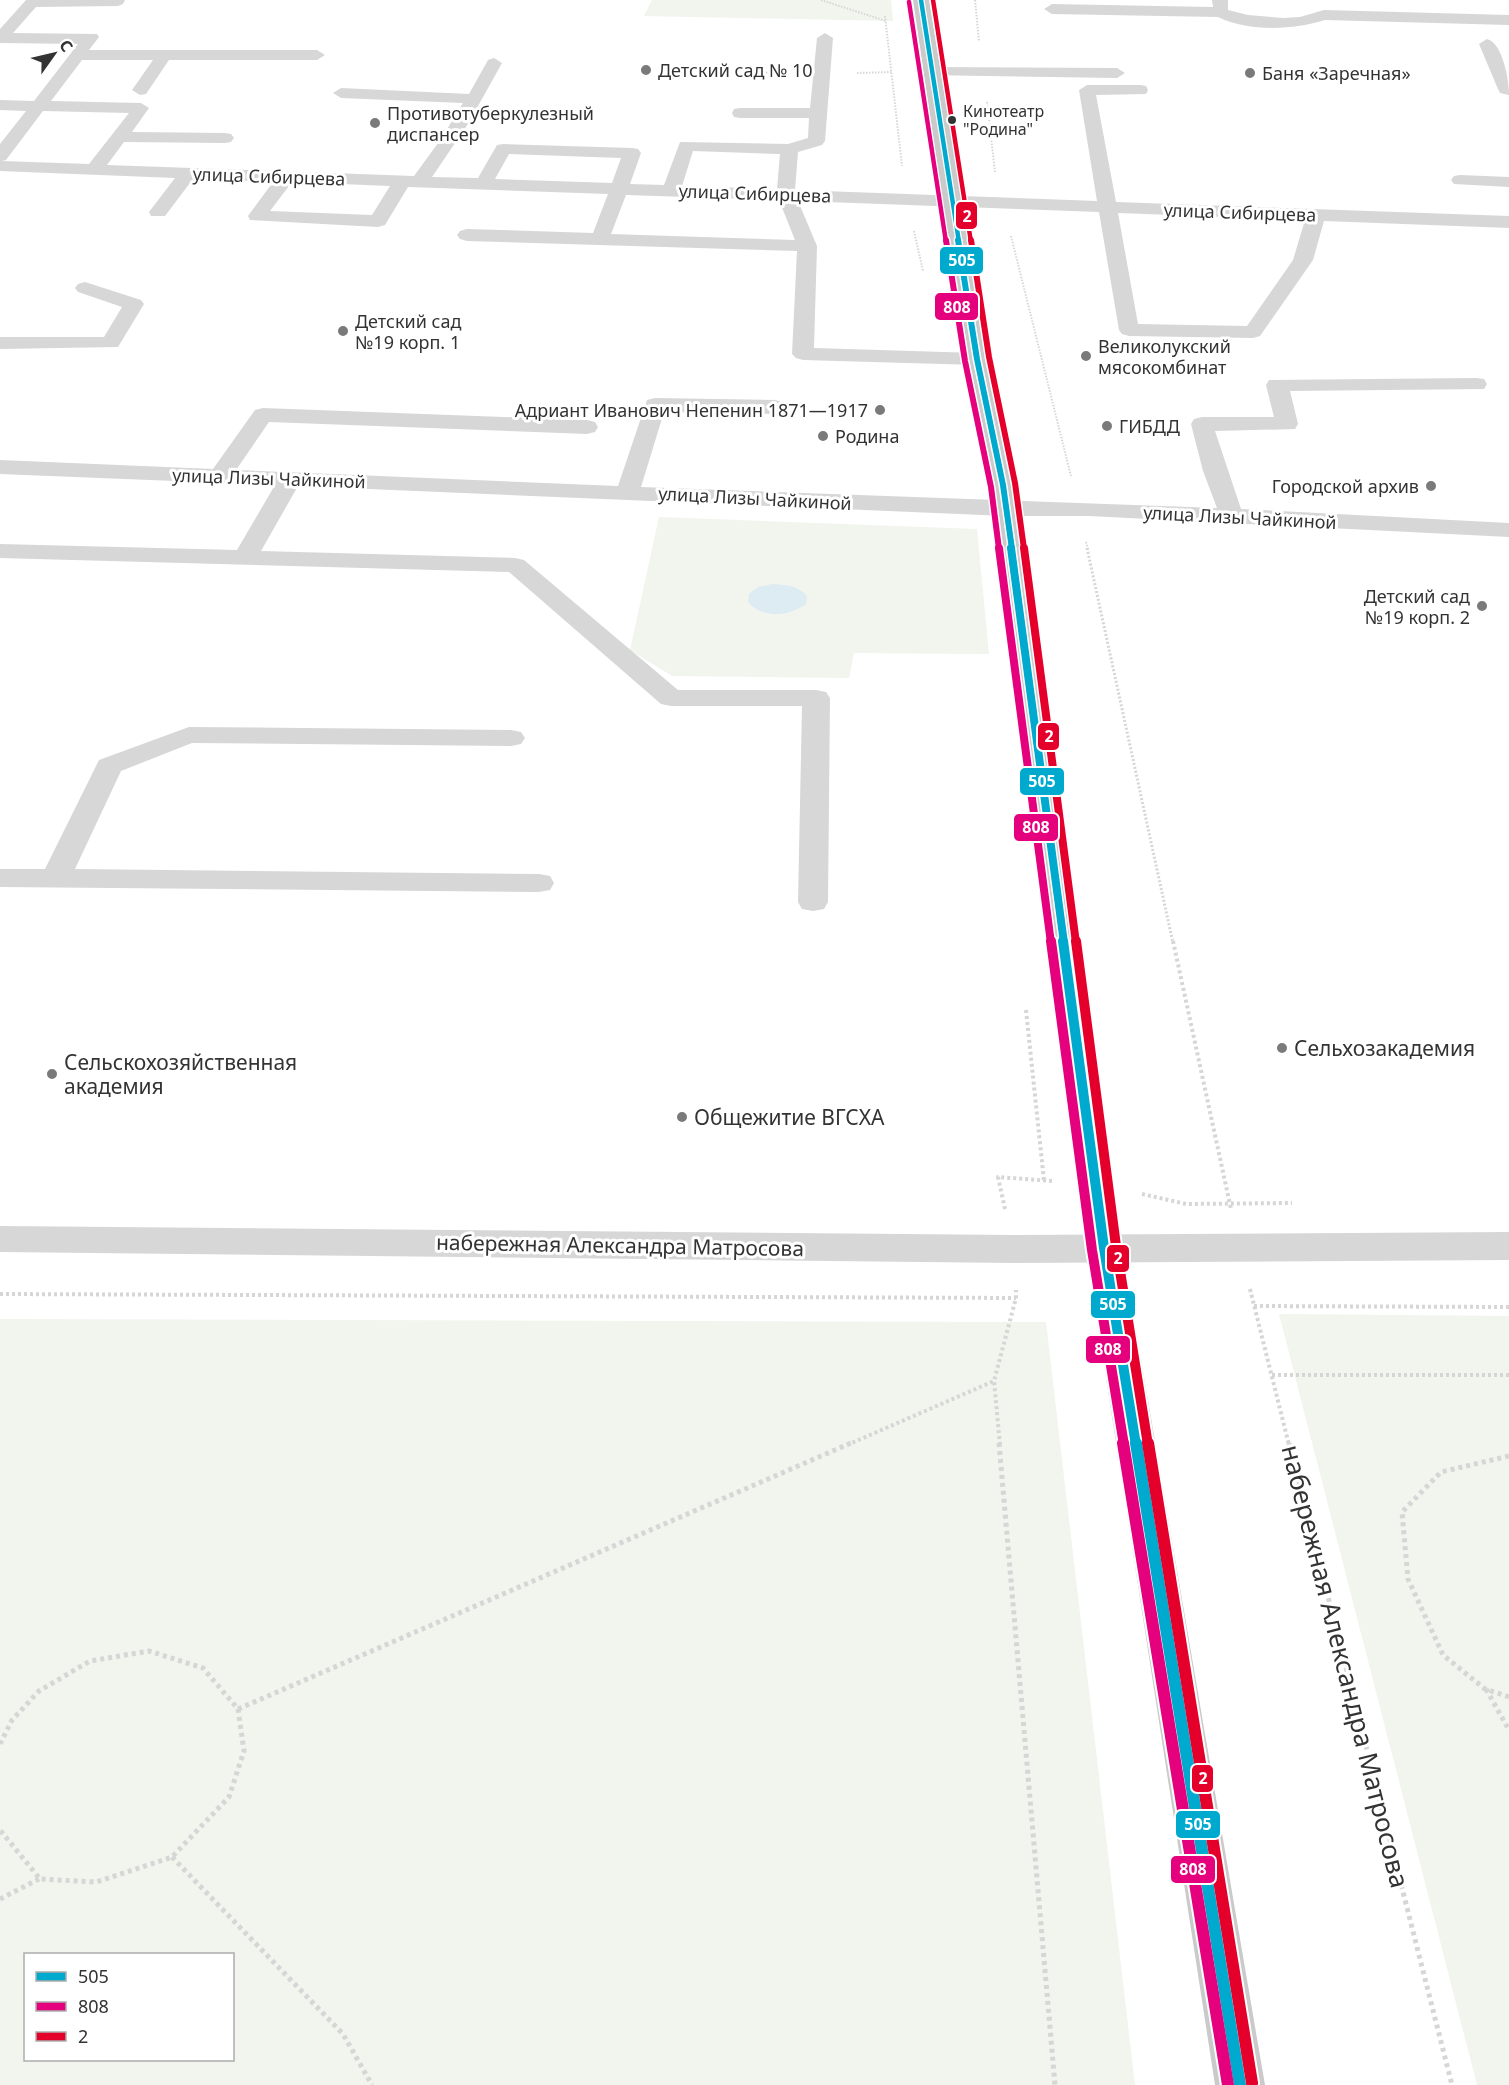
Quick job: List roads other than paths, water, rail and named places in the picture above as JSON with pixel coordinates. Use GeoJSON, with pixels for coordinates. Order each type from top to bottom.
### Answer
{"type":"FeatureCollection","features":[{"type":"Feature","properties":{"kind":"main road"},"geometry":{"type":"LineString","coordinates":[[921,0],[977,360],[1006,509],[1104,1248],[1239,2085]]}},
{"type":"Feature","properties":{"kind":"street"},"geometry":{"type":"LineString","coordinates":[[119,1],[32,3],[2,32],[0,38],[164,55],[317,55]]}},
{"type":"Feature","properties":{"kind":"street"},"geometry":{"type":"LineString","coordinates":[[0,156],[119,1]]}},
{"type":"Feature","properties":{"kind":"street"},"geometry":{"type":"LineString","coordinates":[[1052,9],[1221,6],[1228,17],[1271,21],[1301,22],[1324,15],[1509,20]]}},
{"type":"Feature","properties":{"kind":"street"},"geometry":{"type":"LineString","coordinates":[[670,190],[686,146],[789,149],[816,141],[824,73],[825,38]]}},
{"type":"Feature","properties":{"kind":"street"},"geometry":{"type":"LineString","coordinates":[[1487,44],[1506,89],[1509,90]]}},
{"type":"Feature","properties":{"kind":"street"},"geometry":{"type":"LineString","coordinates":[[0,50],[82,48]]}},
{"type":"Feature","properties":{"kind":"street"},"geometry":{"type":"LineString","coordinates":[[140,90],[164,55]]}},
{"type":"Feature","properties":{"kind":"street"},"geometry":{"type":"LineString","coordinates":[[287,176],[257,216],[378,221],[411,181],[432,166],[475,99],[494,63]]}},
{"type":"Feature","properties":{"kind":"street"},"geometry":{"type":"LineString","coordinates":[[932,72],[1139,81],[1087,90],[1129,330],[1254,332],[1303,260],[1316,215]]}},
{"type":"Feature","properties":{"kind":"street"},"geometry":{"type":"LineString","coordinates":[[341,93],[393,103],[475,99]]}},
{"type":"Feature","properties":{"kind":"street"},"geometry":{"type":"LineString","coordinates":[[0,105],[141,108],[94,170]]}},
{"type":"Feature","properties":{"kind":"street"},"geometry":{"type":"LineString","coordinates":[[741,113],[819,113]]}},
{"type":"Feature","properties":{"kind":"street"},"geometry":{"type":"LineString","coordinates":[[119,137],[225,138]]}},
{"type":"Feature","properties":{"kind":"street"},"geometry":{"type":"LineString","coordinates":[[484,183],[502,149],[632,153],[600,239]]}},
{"type":"Feature","properties":{"kind":"street"},"geometry":{"type":"LineString","coordinates":[[789,149],[786,194],[807,246],[803,354],[977,360]]}},
{"type":"Feature","properties":{"kind":"street","name":"улица Сибирцева"},"geometry":{"type":"LineString","coordinates":[[0,166],[1509,222]]}},
{"type":"Feature","properties":{"kind":"street"},"geometry":{"type":"LineString","coordinates":[[158,212],[188,173]]}},
{"type":"Feature","properties":{"kind":"street"},"geometry":{"type":"LineString","coordinates":[[1460,180],[1509,182]]}},
{"type":"Feature","properties":{"kind":"street"},"geometry":{"type":"LineString","coordinates":[[466,235],[807,246]]}},
{"type":"Feature","properties":{"kind":"street"},"geometry":{"type":"LineString","coordinates":[[0,343],[111,343],[134,304],[85,288]]}},
{"type":"Feature","properties":{"kind":"street"},"geometry":{"type":"LineString","coordinates":[[1232,517],[1215,471],[1202,424],[1287,424],[1277,385],[1476,384]]}},
{"type":"Feature","properties":{"kind":"street"},"geometry":{"type":"LineString","coordinates":[[628,492],[655,405],[774,407]]}},
{"type":"Feature","properties":{"kind":"street"},"geometry":{"type":"LineString","coordinates":[[219,477],[263,415],[587,427]]}},
{"type":"Feature","properties":{"kind":"street","name":"улица Лизы Чайкиной"},"geometry":{"type":"LineString","coordinates":[[0,467],[1006,509],[1079,509],[1509,530]]}},
{"type":"Feature","properties":{"kind":"street"},"geometry":{"type":"LineString","coordinates":[[244,559],[291,480]]}},
{"type":"Feature","properties":{"kind":"street"},"geometry":{"type":"LineString","coordinates":[[0,551],[515,565],[671,698],[816,698],[813,902]]}},
{"type":"Feature","properties":{"kind":"street"},"geometry":{"type":"LineString","coordinates":[[56,878],[109,766],[189,735],[512,738]]}},
{"type":"Feature","properties":{"kind":"street"},"geometry":{"type":"LineString","coordinates":[[0,878],[539,883]]}},
{"type":"Feature","properties":{"kind":"street","name":"набережная Александра Матросова"},"geometry":{"type":"LineString","coordinates":[[0,1239],[1014,1249],[1509,1246]]}},
{"type":"Feature","properties":{"kind":"place","name":"Детский сад № 10"},"geometry":{"type":"Point","coordinates":[646,70]}},
{"type":"Feature","properties":{"kind":"place","name":"Баня «Заречная»"},"geometry":{"type":"Point","coordinates":[1250,73]}},
{"type":"Feature","properties":{"kind":"place","name":"Кинотеатр \"Родина\""},"geometry":{"type":"Point","coordinates":[952,120]}},
{"type":"Feature","properties":{"kind":"place","name":"Противотуберкулезный диспансер"},"geometry":{"type":"Point","coordinates":[375,123]}},
{"type":"Feature","properties":{"kind":"place","name":"Детский сад №19 корп. 1"},"geometry":{"type":"Point","coordinates":[343,331]}},
{"type":"Feature","properties":{"kind":"place","name":"Великолукский мясокомбинат"},"geometry":{"type":"Point","coordinates":[1086,356]}},
{"type":"Feature","properties":{"kind":"place","name":"Адриант Иванович Непенин 1871—1917"},"geometry":{"type":"Point","coordinates":[880,410]}},
{"type":"Feature","properties":{"kind":"place","name":"ГИБДД"},"geometry":{"type":"Point","coordinates":[1107,426]}},
{"type":"Feature","properties":{"kind":"place","name":"Родина"},"geometry":{"type":"Point","coordinates":[823,436]}},
{"type":"Feature","properties":{"kind":"place","name":"Городской архив"},"geometry":{"type":"Point","coordinates":[1431,486]}},
{"type":"Feature","properties":{"kind":"place","name":"Детский сад №19 корп. 2"},"geometry":{"type":"Point","coordinates":[1482,606]}},
{"type":"Feature","properties":{"kind":"place","name":"Сельхозакадемия"},"geometry":{"type":"Point","coordinates":[1282,1048]}},
{"type":"Feature","properties":{"kind":"place","name":"Сельскохозяйственная академия"},"geometry":{"type":"Point","coordinates":[52,1074]}},
{"type":"Feature","properties":{"kind":"place","name":"Общежитие ВГСХА"},"geometry":{"type":"Point","coordinates":[682,1117]}}]}
